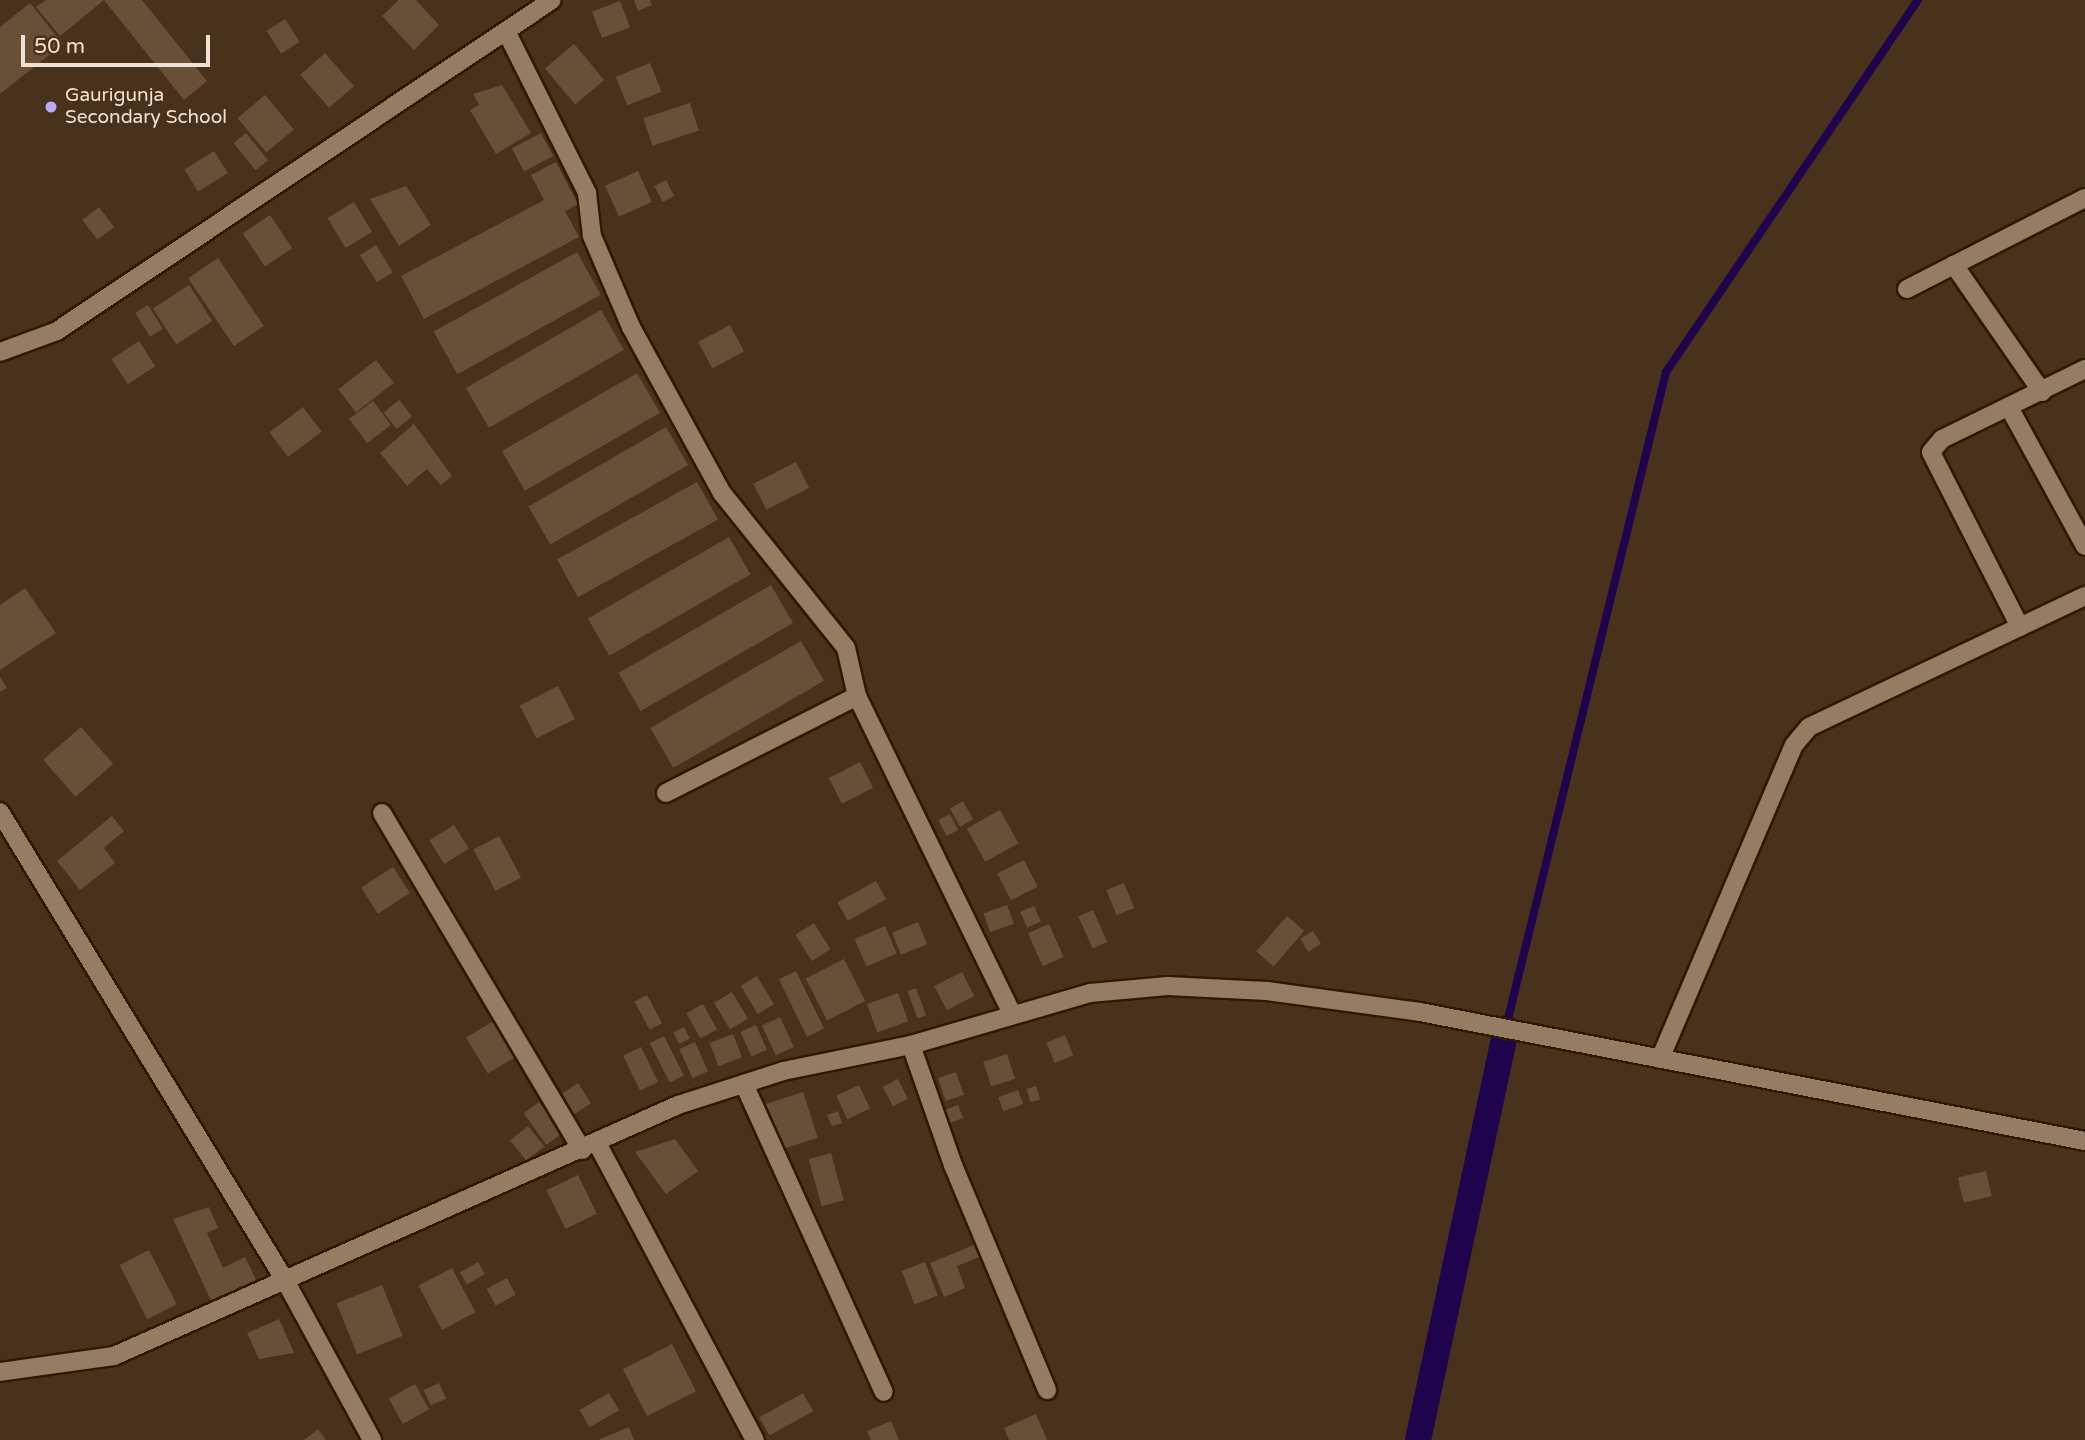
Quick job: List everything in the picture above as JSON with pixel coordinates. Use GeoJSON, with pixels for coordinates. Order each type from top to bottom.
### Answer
{"type":"FeatureCollection","features":[{"type":"Feature","properties":{"kind":"street"},"geometry":{"type":"LineString","coordinates":[[0,352],[57,331],[508,35],[552,0]]}},
{"type":"Feature","properties":{"kind":"street"},"geometry":{"type":"LineString","coordinates":[[508,35],[587,193],[592,236],[631,327],[722,493],[834,628],[857,696],[1012,1014]]}},
{"type":"Feature","properties":{"kind":"street"},"geometry":{"type":"LineString","coordinates":[[1907,289],[2085,198]]}},
{"type":"Feature","properties":{"kind":"street"},"geometry":{"type":"LineString","coordinates":[[1954,265],[2042,392]]}},
{"type":"Feature","properties":{"kind":"street"},"geometry":{"type":"LineString","coordinates":[[2020,627],[1931,452],[1942,439],[2010,409],[2085,369]]}},
{"type":"Feature","properties":{"kind":"street"},"geometry":{"type":"LineString","coordinates":[[2010,409],[2085,546]]}},
{"type":"Feature","properties":{"kind":"street"},"geometry":{"type":"LineString","coordinates":[[1660,1059],[1794,744],[1809,727],[2085,596]]}},
{"type":"Feature","properties":{"kind":"street"},"geometry":{"type":"LineString","coordinates":[[666,793],[857,696]]}},
{"type":"Feature","properties":{"kind":"street"},"geometry":{"type":"LineString","coordinates":[[0,812],[286,1282],[372,1440]]}},
{"type":"Feature","properties":{"kind":"street"},"geometry":{"type":"LineString","coordinates":[[382,813],[589,1147],[755,1440]]}},
{"type":"Feature","properties":{"kind":"street"},"geometry":{"type":"LineString","coordinates":[[0,1372],[114,1356],[286,1282],[678,1105],[744,1084],[911,1045],[1090,993],[1168,986],[1267,991],[1420,1012],[2085,1141]]}},
{"type":"Feature","properties":{"kind":"street"},"geometry":{"type":"LineString","coordinates":[[911,1045],[953,1165],[1047,1390]]}},
{"type":"Feature","properties":{"kind":"street"},"geometry":{"type":"LineString","coordinates":[[744,1084],[884,1392]]}},
{"type":"Feature","properties":{"kind":"building"},"geometry":{"type":"Polygon","coordinates":[[[46,0],[104,0],[60,36],[36,7],[46,0]]]}},
{"type":"Feature","properties":{"kind":"building"},"geometry":{"type":"Polygon","coordinates":[[[104,0],[142,0],[207,81],[184,100],[104,0]]]}},
{"type":"Feature","properties":{"kind":"building"},"geometry":{"type":"Polygon","coordinates":[[[399,0],[416,0],[439,25],[414,50],[382,16],[399,0]]]}},
{"type":"Feature","properties":{"kind":"building"},"geometry":{"type":"Polygon","coordinates":[[[634,0],[650,0],[652,5],[638,11],[634,0]]]}},
{"type":"Feature","properties":{"kind":"building"},"geometry":{"type":"Polygon","coordinates":[[[620,1],[630,27],[602,38],[592,12],[620,1]]]}},
{"type":"Feature","properties":{"kind":"building"},"geometry":{"type":"Polygon","coordinates":[[[30,3],[63,44],[0,94],[0,27],[30,3]]]}},
{"type":"Feature","properties":{"kind":"building"},"geometry":{"type":"Polygon","coordinates":[[[285,19],[300,42],[281,54],[267,31],[285,19]]]}},
{"type":"Feature","properties":{"kind":"building"},"geometry":{"type":"Polygon","coordinates":[[[574,44],[604,80],[575,104],[545,68],[574,44]]]}},
{"type":"Feature","properties":{"kind":"building"},"geometry":{"type":"Polygon","coordinates":[[[325,53],[354,86],[329,108],[300,75],[325,53]]]}},
{"type":"Feature","properties":{"kind":"building"},"geometry":{"type":"Polygon","coordinates":[[[650,63],[662,92],[627,106],[616,77],[650,63]]]}},
{"type":"Feature","properties":{"kind":"building"},"geometry":{"type":"Polygon","coordinates":[[[502,85],[531,133],[496,154],[470,110],[479,105],[473,94],[502,85]]]}},
{"type":"Feature","properties":{"kind":"building"},"geometry":{"type":"Polygon","coordinates":[[[265,95],[294,129],[266,153],[237,118],[265,95]]]}},
{"type":"Feature","properties":{"kind":"building"},"geometry":{"type":"Polygon","coordinates":[[[690,103],[699,131],[652,146],[643,118],[690,103]]]}},
{"type":"Feature","properties":{"kind":"building"},"geometry":{"type":"Polygon","coordinates":[[[246,133],[268,160],[256,170],[234,143],[246,133]]]}},
{"type":"Feature","properties":{"kind":"building"},"geometry":{"type":"Polygon","coordinates":[[[541,133],[553,156],[524,171],[512,148],[541,133]]]}},
{"type":"Feature","properties":{"kind":"building"},"geometry":{"type":"Polygon","coordinates":[[[214,151],[228,173],[198,192],[184,170],[214,151]]]}},
{"type":"Feature","properties":{"kind":"building"},"geometry":{"type":"Polygon","coordinates":[[[556,162],[578,204],[565,211],[579,237],[424,319],[401,276],[544,200],[531,175],[556,162]]]}},
{"type":"Feature","properties":{"kind":"building"},"geometry":{"type":"Polygon","coordinates":[[[638,171],[652,202],[619,217],[605,186],[638,171]]]}},
{"type":"Feature","properties":{"kind":"building"},"geometry":{"type":"Polygon","coordinates":[[[666,180],[674,196],[663,202],[654,186],[666,180]]]}},
{"type":"Feature","properties":{"kind":"building"},"geometry":{"type":"Polygon","coordinates":[[[406,186],[431,225],[399,246],[370,199],[406,186]]]}},
{"type":"Feature","properties":{"kind":"building"},"geometry":{"type":"Polygon","coordinates":[[[354,202],[372,232],[345,248],[327,218],[354,202]]]}},
{"type":"Feature","properties":{"kind":"building"},"geometry":{"type":"Polygon","coordinates":[[[99,207],[114,227],[97,240],[82,220],[99,207]]]}},
{"type":"Feature","properties":{"kind":"building"},"geometry":{"type":"Polygon","coordinates":[[[270,215],[292,248],[265,267],[243,233],[270,215]]]}},
{"type":"Feature","properties":{"kind":"building"},"geometry":{"type":"Polygon","coordinates":[[[376,245],[393,272],[377,282],[360,255],[376,245]]]}},
{"type":"Feature","properties":{"kind":"building"},"geometry":{"type":"Polygon","coordinates":[[[577,252],[601,295],[457,374],[434,332],[577,252]]]}},
{"type":"Feature","properties":{"kind":"building"},"geometry":{"type":"Polygon","coordinates":[[[218,258],[264,326],[234,346],[188,278],[218,258]]]}},
{"type":"Feature","properties":{"kind":"building"},"geometry":{"type":"Polygon","coordinates":[[[189,285],[212,321],[176,344],[153,308],[189,285]]]}},
{"type":"Feature","properties":{"kind":"building"},"geometry":{"type":"Polygon","coordinates":[[[148,305],[163,329],[150,337],[135,313],[148,305]]]}},
{"type":"Feature","properties":{"kind":"building"},"geometry":{"type":"Polygon","coordinates":[[[601,310],[624,350],[489,428],[466,388],[601,310]]]}},
{"type":"Feature","properties":{"kind":"building"},"geometry":{"type":"Polygon","coordinates":[[[730,325],[744,351],[712,368],[698,342],[730,325]]]}},
{"type":"Feature","properties":{"kind":"building"},"geometry":{"type":"Polygon","coordinates":[[[139,341],[155,366],[128,384],[111,359],[139,341]]]}},
{"type":"Feature","properties":{"kind":"building"},"geometry":{"type":"Polygon","coordinates":[[[376,360],[394,383],[356,412],[338,390],[376,360]]]}},
{"type":"Feature","properties":{"kind":"building"},"geometry":{"type":"Polygon","coordinates":[[[637,373],[660,413],[525,491],[502,451],[637,373]]]}},
{"type":"Feature","properties":{"kind":"building"},"geometry":{"type":"Polygon","coordinates":[[[399,400],[412,416],[397,429],[383,413],[399,400]]]}},
{"type":"Feature","properties":{"kind":"building"},"geometry":{"type":"Polygon","coordinates":[[[373,401],[391,425],[367,443],[349,419],[373,401]]]}},
{"type":"Feature","properties":{"kind":"building"},"geometry":{"type":"Polygon","coordinates":[[[303,407],[322,432],[288,457],[269,432],[303,407]]]}},
{"type":"Feature","properties":{"kind":"building"},"geometry":{"type":"Polygon","coordinates":[[[414,424],[452,476],[441,485],[427,469],[407,486],[380,453],[414,424]]]}},
{"type":"Feature","properties":{"kind":"building"},"geometry":{"type":"Polygon","coordinates":[[[666,427],[688,465],[550,545],[528,507],[666,427]]]}},
{"type":"Feature","properties":{"kind":"building"},"geometry":{"type":"Polygon","coordinates":[[[796,462],[809,488],[766,510],[753,484],[796,462]]]}},
{"type":"Feature","properties":{"kind":"building"},"geometry":{"type":"Polygon","coordinates":[[[697,482],[718,520],[578,597],[557,560],[697,482]]]}},
{"type":"Feature","properties":{"kind":"building"},"geometry":{"type":"Polygon","coordinates":[[[729,537],[751,574],[609,656],[588,618],[729,537]]]}},
{"type":"Feature","properties":{"kind":"building"},"geometry":{"type":"Polygon","coordinates":[[[771,585],[793,623],[641,711],[619,673],[771,585]]]}},
{"type":"Feature","properties":{"kind":"building"},"geometry":{"type":"Polygon","coordinates":[[[25,588],[56,633],[0,670],[0,605],[25,588]]]}},
{"type":"Feature","properties":{"kind":"building"},"geometry":{"type":"Polygon","coordinates":[[[801,641],[824,681],[673,768],[650,728],[801,641]]]}},
{"type":"Feature","properties":{"kind":"building"},"geometry":{"type":"Polygon","coordinates":[[[0,677],[7,688],[0,692],[0,677]]]}},
{"type":"Feature","properties":{"kind":"building"},"geometry":{"type":"Polygon","coordinates":[[[558,686],[575,719],[536,738],[520,706],[558,686]]]}},
{"type":"Feature","properties":{"kind":"building"},"geometry":{"type":"Polygon","coordinates":[[[81,727],[113,764],[75,797],[43,760],[81,727]]]}},
{"type":"Feature","properties":{"kind":"building"},"geometry":{"type":"Polygon","coordinates":[[[860,762],[873,788],[842,804],[829,778],[860,762]]]}},
{"type":"Feature","properties":{"kind":"building"},"geometry":{"type":"Polygon","coordinates":[[[963,801],[973,819],[960,827],[950,808],[963,801]]]}},
{"type":"Feature","properties":{"kind":"building"},"geometry":{"type":"Polygon","coordinates":[[[1000,810],[1018,843],[985,862],[967,828],[1000,810]]]}},
{"type":"Feature","properties":{"kind":"building"},"geometry":{"type":"Polygon","coordinates":[[[950,814],[958,830],[947,836],[938,820],[950,814]]]}},
{"type":"Feature","properties":{"kind":"building"},"geometry":{"type":"Polygon","coordinates":[[[112,816],[124,831],[104,848],[115,863],[80,890],[57,861],[112,816]]]}},
{"type":"Feature","properties":{"kind":"building"},"geometry":{"type":"Polygon","coordinates":[[[454,825],[469,849],[444,864],[429,840],[454,825]]]}},
{"type":"Feature","properties":{"kind":"building"},"geometry":{"type":"Polygon","coordinates":[[[499,836],[521,877],[495,891],[473,850],[499,836]]]}},
{"type":"Feature","properties":{"kind":"building"},"geometry":{"type":"Polygon","coordinates":[[[1024,860],[1038,887],[1011,900],[997,874],[1024,860]]]}},
{"type":"Feature","properties":{"kind":"building"},"geometry":{"type":"Polygon","coordinates":[[[393,867],[410,893],[378,914],[361,888],[393,867]]]}},
{"type":"Feature","properties":{"kind":"building"},"geometry":{"type":"Polygon","coordinates":[[[876,881],[886,899],[848,921],[838,902],[876,881]]]}},
{"type":"Feature","properties":{"kind":"building"},"geometry":{"type":"Polygon","coordinates":[[[1124,883],[1134,908],[1116,915],[1106,890],[1124,883]]]}},
{"type":"Feature","properties":{"kind":"building"},"geometry":{"type":"Polygon","coordinates":[[[1007,905],[1014,924],[990,932],[984,914],[1007,905]]]}},
{"type":"Feature","properties":{"kind":"building"},"geometry":{"type":"Polygon","coordinates":[[[1034,906],[1041,922],[1027,928],[1020,912],[1034,906]]]}},
{"type":"Feature","properties":{"kind":"building"},"geometry":{"type":"Polygon","coordinates":[[[1093,910],[1107,942],[1093,948],[1078,917],[1093,910]]]}},
{"type":"Feature","properties":{"kind":"building"},"geometry":{"type":"Polygon","coordinates":[[[1287,916],[1304,931],[1274,967],[1256,951],[1287,916]]]}},
{"type":"Feature","properties":{"kind":"building"},"geometry":{"type":"Polygon","coordinates":[[[918,922],[927,944],[901,955],[892,932],[918,922]]]}},
{"type":"Feature","properties":{"kind":"building"},"geometry":{"type":"Polygon","coordinates":[[[814,923],[830,949],[812,961],[795,935],[814,923]]]}},
{"type":"Feature","properties":{"kind":"building"},"geometry":{"type":"Polygon","coordinates":[[[1049,924],[1064,957],[1043,966],[1028,933],[1049,924]]]}},
{"type":"Feature","properties":{"kind":"building"},"geometry":{"type":"Polygon","coordinates":[[[885,926],[897,954],[866,967],[855,939],[885,926]]]}},
{"type":"Feature","properties":{"kind":"building"},"geometry":{"type":"Polygon","coordinates":[[[1313,931],[1321,944],[1308,952],[1300,939],[1313,931]]]}},
{"type":"Feature","properties":{"kind":"building"},"geometry":{"type":"Polygon","coordinates":[[[844,959],[865,1001],[827,1020],[806,979],[844,959]]]}},
{"type":"Feature","properties":{"kind":"building"},"geometry":{"type":"Polygon","coordinates":[[[796,971],[824,1029],[807,1037],[779,979],[796,971]]]}},
{"type":"Feature","properties":{"kind":"building"},"geometry":{"type":"Polygon","coordinates":[[[962,972],[974,996],[947,1010],[934,986],[962,972]]]}},
{"type":"Feature","properties":{"kind":"building"},"geometry":{"type":"Polygon","coordinates":[[[757,976],[774,1004],[758,1014],[741,986],[757,976]]]}},
{"type":"Feature","properties":{"kind":"building"},"geometry":{"type":"Polygon","coordinates":[[[916,988],[926,1015],[917,1018],[908,991],[916,988]]]}},
{"type":"Feature","properties":{"kind":"building"},"geometry":{"type":"Polygon","coordinates":[[[732,992],[748,1019],[730,1029],[714,1003],[732,992]]]}},
{"type":"Feature","properties":{"kind":"building"},"geometry":{"type":"Polygon","coordinates":[[[898,993],[908,1021],[877,1032],[867,1004],[898,993]]]}},
{"type":"Feature","properties":{"kind":"building"},"geometry":{"type":"Polygon","coordinates":[[[647,995],[662,1023],[650,1030],[635,1002],[647,995]]]}},
{"type":"Feature","properties":{"kind":"building"},"geometry":{"type":"Polygon","coordinates":[[[703,1004],[717,1029],[700,1039],[686,1013],[703,1004]]]}},
{"type":"Feature","properties":{"kind":"building"},"geometry":{"type":"Polygon","coordinates":[[[780,1017],[794,1047],[776,1055],[762,1025],[780,1017]]]}},
{"type":"Feature","properties":{"kind":"building"},"geometry":{"type":"Polygon","coordinates":[[[497,1019],[519,1055],[488,1074],[466,1038],[497,1019]]]}},
{"type":"Feature","properties":{"kind":"building"},"geometry":{"type":"Polygon","coordinates":[[[756,1025],[767,1050],[751,1057],[740,1032],[756,1025]]]}},
{"type":"Feature","properties":{"kind":"building"},"geometry":{"type":"Polygon","coordinates":[[[684,1027],[690,1039],[679,1044],[673,1032],[684,1027]]]}},
{"type":"Feature","properties":{"kind":"building"},"geometry":{"type":"Polygon","coordinates":[[[733,1034],[742,1057],[719,1066],[710,1043],[733,1034]]]}},
{"type":"Feature","properties":{"kind":"building"},"geometry":{"type":"Polygon","coordinates":[[[1065,1035],[1073,1055],[1055,1063],[1046,1042],[1065,1035]]]}},
{"type":"Feature","properties":{"kind":"building"},"geometry":{"type":"Polygon","coordinates":[[[664,1036],[684,1075],[670,1082],[650,1043],[664,1036]]]}},
{"type":"Feature","properties":{"kind":"building"},"geometry":{"type":"Polygon","coordinates":[[[695,1042],[708,1071],[692,1078],[679,1049],[695,1042]]]}},
{"type":"Feature","properties":{"kind":"building"},"geometry":{"type":"Polygon","coordinates":[[[641,1047],[658,1082],[640,1091],[623,1056],[641,1047]]]}},
{"type":"Feature","properties":{"kind":"building"},"geometry":{"type":"Polygon","coordinates":[[[1007,1054],[1015,1079],[991,1086],[983,1062],[1007,1054]]]}},
{"type":"Feature","properties":{"kind":"building"},"geometry":{"type":"Polygon","coordinates":[[[956,1072],[964,1095],[946,1101],[938,1078],[956,1072]]]}},
{"type":"Feature","properties":{"kind":"building"},"geometry":{"type":"Polygon","coordinates":[[[898,1079],[908,1099],[893,1106],[883,1087],[898,1079]]]}},
{"type":"Feature","properties":{"kind":"building"},"geometry":{"type":"Polygon","coordinates":[[[578,1083],[591,1103],[572,1116],[559,1096],[578,1083]]]}},
{"type":"Feature","properties":{"kind":"building"},"geometry":{"type":"Polygon","coordinates":[[[859,1085],[870,1109],[847,1119],[836,1096],[859,1085]]]}},
{"type":"Feature","properties":{"kind":"building"},"geometry":{"type":"Polygon","coordinates":[[[1036,1086],[1040,1099],[1031,1102],[1026,1089],[1036,1086]]]}},
{"type":"Feature","properties":{"kind":"building"},"geometry":{"type":"Polygon","coordinates":[[[1018,1090],[1023,1104],[1003,1111],[998,1097],[1018,1090]]]}},
{"type":"Feature","properties":{"kind":"building"},"geometry":{"type":"Polygon","coordinates":[[[803,1092],[818,1138],[779,1150],[764,1105],[803,1092]]]}},
{"type":"Feature","properties":{"kind":"building"},"geometry":{"type":"Polygon","coordinates":[[[539,1102],[562,1134],[547,1145],[524,1113],[539,1102]]]}},
{"type":"Feature","properties":{"kind":"building"},"geometry":{"type":"Polygon","coordinates":[[[958,1105],[963,1118],[948,1124],[943,1111],[958,1105]]]}},
{"type":"Feature","properties":{"kind":"building"},"geometry":{"type":"Polygon","coordinates":[[[838,1111],[842,1123],[832,1126],[827,1115],[838,1111]]]}},
{"type":"Feature","properties":{"kind":"building"},"geometry":{"type":"Polygon","coordinates":[[[528,1126],[544,1146],[526,1161],[510,1140],[528,1126]]]}},
{"type":"Feature","properties":{"kind":"building"},"geometry":{"type":"Polygon","coordinates":[[[675,1139],[698,1171],[666,1194],[635,1152],[675,1139]]]}},
{"type":"Feature","properties":{"kind":"building"},"geometry":{"type":"Polygon","coordinates":[[[831,1153],[844,1200],[821,1206],[809,1159],[831,1153]]]}},
{"type":"Feature","properties":{"kind":"building"},"geometry":{"type":"Polygon","coordinates":[[[1986,1171],[1992,1196],[1964,1203],[1958,1178],[1986,1171]]]}},
{"type":"Feature","properties":{"kind":"building"},"geometry":{"type":"Polygon","coordinates":[[[578,1175],[597,1214],[565,1229],[547,1190],[578,1175]]]}},
{"type":"Feature","properties":{"kind":"building"},"geometry":{"type":"Polygon","coordinates":[[[209,1207],[218,1228],[207,1233],[223,1268],[245,1257],[259,1286],[214,1307],[173,1219],[209,1207]]]}},
{"type":"Feature","properties":{"kind":"building"},"geometry":{"type":"Polygon","coordinates":[[[974,1245],[979,1257],[957,1266],[965,1288],[944,1297],[930,1263],[974,1245]]]}},
{"type":"Feature","properties":{"kind":"building"},"geometry":{"type":"Polygon","coordinates":[[[149,1250],[177,1304],[147,1319],[120,1265],[149,1250]]]}},
{"type":"Feature","properties":{"kind":"building"},"geometry":{"type":"Polygon","coordinates":[[[478,1262],[485,1274],[467,1285],[460,1272],[478,1262]]]}},
{"type":"Feature","properties":{"kind":"building"},"geometry":{"type":"Polygon","coordinates":[[[925,1262],[938,1296],[915,1305],[902,1271],[925,1262]]]}},
{"type":"Feature","properties":{"kind":"building"},"geometry":{"type":"Polygon","coordinates":[[[452,1268],[475,1312],[442,1330],[418,1286],[452,1268]]]}},
{"type":"Feature","properties":{"kind":"building"},"geometry":{"type":"Polygon","coordinates":[[[507,1278],[516,1295],[496,1306],[487,1289],[507,1278]]]}},
{"type":"Feature","properties":{"kind":"building"},"geometry":{"type":"Polygon","coordinates":[[[382,1285],[403,1336],[357,1354],[337,1303],[382,1285]]]}},
{"type":"Feature","properties":{"kind":"building"},"geometry":{"type":"Polygon","coordinates":[[[279,1319],[294,1353],[259,1359],[247,1333],[279,1319]]]}},
{"type":"Feature","properties":{"kind":"building"},"geometry":{"type":"Polygon","coordinates":[[[672,1344],[696,1391],[647,1416],[623,1369],[672,1344]]]}},
{"type":"Feature","properties":{"kind":"building"},"geometry":{"type":"Polygon","coordinates":[[[439,1383],[446,1398],[431,1406],[424,1390],[439,1383]]]}},
{"type":"Feature","properties":{"kind":"building"},"geometry":{"type":"Polygon","coordinates":[[[415,1384],[429,1409],[403,1424],[389,1399],[415,1384]]]}},
{"type":"Feature","properties":{"kind":"building"},"geometry":{"type":"Polygon","coordinates":[[[609,1393],[619,1410],[590,1427],[580,1410],[609,1393]]]}},
{"type":"Feature","properties":{"kind":"building"},"geometry":{"type":"Polygon","coordinates":[[[803,1393],[813,1411],[769,1436],[759,1417],[803,1393]]]}},
{"type":"Feature","properties":{"kind":"building"},"geometry":{"type":"Polygon","coordinates":[[[1036,1414],[1047,1440],[1009,1440],[1004,1428],[1036,1414]]]}},
{"type":"Feature","properties":{"kind":"building"},"geometry":{"type":"Polygon","coordinates":[[[891,1421],[899,1440],[871,1440],[867,1431],[891,1421]]]}},
{"type":"Feature","properties":{"kind":"building"},"geometry":{"type":"Polygon","coordinates":[[[629,1427],[634,1440],[598,1440],[629,1427]]]}},
{"type":"Feature","properties":{"kind":"building"},"geometry":{"type":"Polygon","coordinates":[[[318,1429],[326,1440],[304,1440],[318,1429]]]}},
{"type":"Feature","properties":{"kind":"waterway"},"geometry":{"type":"LineString","coordinates":[[1506,1027],[1666,372],[1918,0]]}},
{"type":"Feature","properties":{"kind":"waterway"},"geometry":{"type":"LineString","coordinates":[[1418,1440],[1506,1028]]}},
{"type":"Feature","properties":{"kind":"place","name":"Gaurigunja Secondary School"},"geometry":{"type":"Point","coordinates":[51,107]}}]}
